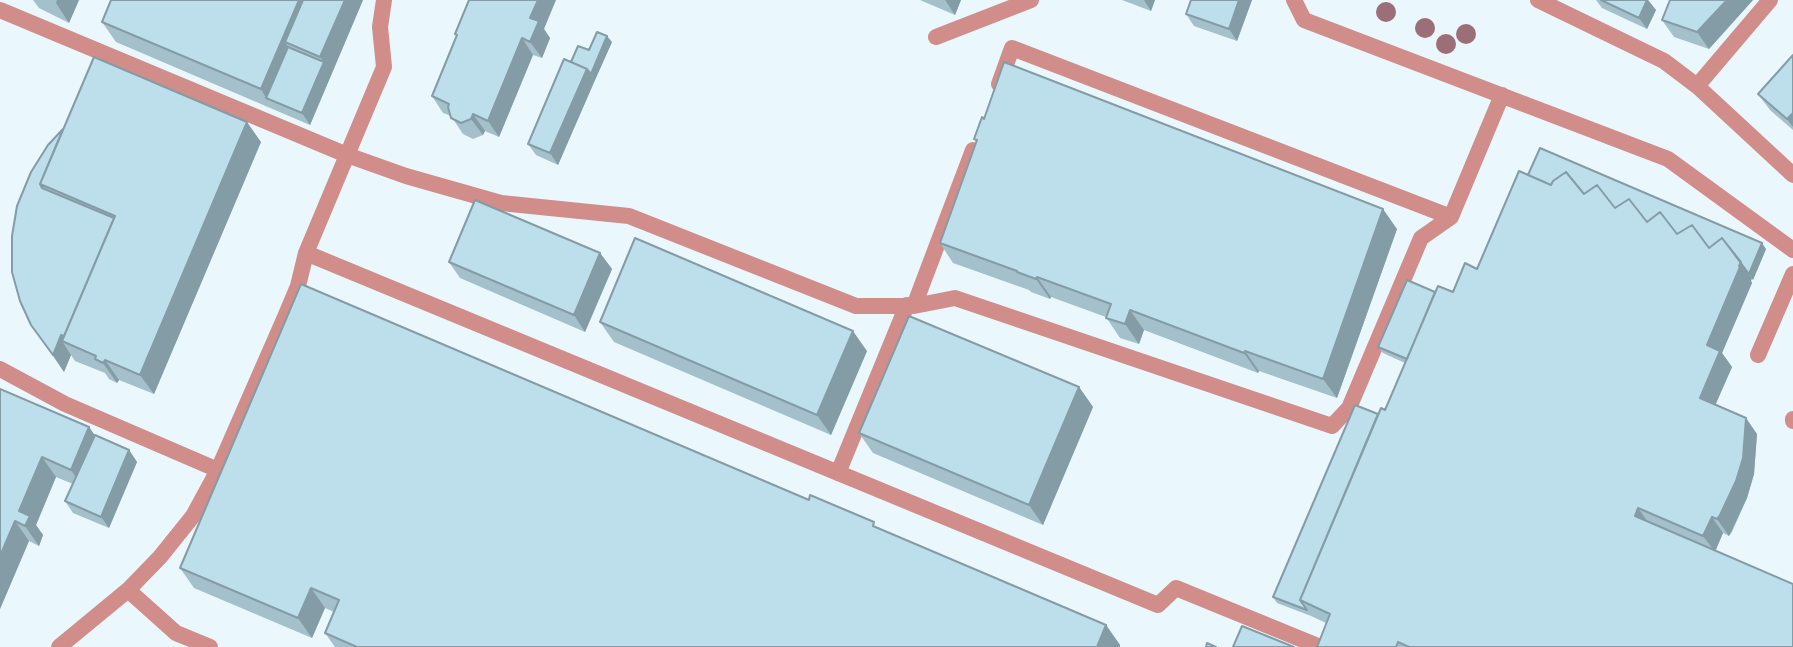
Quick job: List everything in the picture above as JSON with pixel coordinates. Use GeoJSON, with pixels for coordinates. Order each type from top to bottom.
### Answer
{"type":"FeatureCollection","features":[{"type":"Feature","properties":{"kind":"lane"},"geometry":{"type":"LineString","coordinates":[[59,647],[128,590],[160,557],[193,516],[218,470],[298,286],[306,253],[384,67],[380,27],[384,0]]}},
{"type":"Feature","properties":{"kind":"lane"},"geometry":{"type":"LineString","coordinates":[[936,37],[1031,0]]}},
{"type":"Feature","properties":{"kind":"lane"},"geometry":{"type":"LineString","coordinates":[[1294,0],[1304,19],[1668,159],[1793,250]]}},
{"type":"Feature","properties":{"kind":"lane"},"geometry":{"type":"LineString","coordinates":[[1538,0],[1664,61],[1697,86],[1793,175]]}},
{"type":"Feature","properties":{"kind":"lane"},"geometry":{"type":"LineString","coordinates":[[1697,86],[1770,0]]}},
{"type":"Feature","properties":{"kind":"lane"},"geometry":{"type":"LineString","coordinates":[[0,10],[347,155],[406,176],[501,203],[629,216],[856,306],[911,305],[955,298],[1332,426],[1349,408],[1421,238],[1451,217],[1502,95]]}},
{"type":"Feature","properties":{"kind":"lane"},"geometry":{"type":"LineString","coordinates":[[993,100],[1012,48],[1451,217]]}},
{"type":"Feature","properties":{"kind":"lane"},"geometry":{"type":"LineString","coordinates":[[838,473],[911,305],[978,138]]}},
{"type":"Feature","properties":{"kind":"lane"},"geometry":{"type":"LineString","coordinates":[[306,253],[1158,605],[1176,588],[1320,647]]}},
{"type":"Feature","properties":{"kind":"lane"},"geometry":{"type":"LineString","coordinates":[[1758,355],[1793,274]]}},
{"type":"Feature","properties":{"kind":"lane"},"geometry":{"type":"LineString","coordinates":[[0,369],[65,404],[218,470]]}},
{"type":"Feature","properties":{"kind":"lane"},"geometry":{"type":"LineString","coordinates":[[128,590],[176,633],[211,647]]}},
{"type":"Feature","properties":{"kind":"building"},"geometry":{"type":"Polygon","coordinates":[[[111,0],[299,0],[261,89],[102,22],[111,0]]]}},
{"type":"Feature","properties":{"kind":"building"},"geometry":{"type":"Polygon","coordinates":[[[303,0],[345,0],[320,57],[285,42],[303,0]]]}},
{"type":"Feature","properties":{"kind":"building"},"geometry":{"type":"Polygon","coordinates":[[[469,0],[538,0],[530,18],[539,21],[530,42],[522,38],[488,121],[473,114],[471,119],[461,123],[451,118],[449,104],[432,96],[469,0]]]}},
{"type":"Feature","properties":{"kind":"building"},"geometry":{"type":"Polygon","coordinates":[[[1191,0],[1239,0],[1229,29],[1186,14],[1191,0]]]}},
{"type":"Feature","properties":{"kind":"building"},"geometry":{"type":"Polygon","coordinates":[[[1601,0],[1647,0],[1639,18],[1601,0]]]}},
{"type":"Feature","properties":{"kind":"building"},"geometry":{"type":"Polygon","coordinates":[[[1670,0],[1727,0],[1697,32],[1662,20],[1670,0]]]}},
{"type":"Feature","properties":{"kind":"building"},"geometry":{"type":"Polygon","coordinates":[[[597,32],[607,36],[591,74],[587,69],[571,62],[578,46],[589,50],[597,32]]]}},
{"type":"Feature","properties":{"kind":"building"},"geometry":{"type":"Polygon","coordinates":[[[288,47],[324,62],[302,113],[266,98],[288,47]]]}},
{"type":"Feature","properties":{"kind":"building"},"geometry":{"type":"Polygon","coordinates":[[[1793,55],[1793,113],[1787,119],[1758,94],[1793,55]]]}},
{"type":"Feature","properties":{"kind":"building"},"geometry":{"type":"Polygon","coordinates":[[[94,57],[247,122],[140,375],[105,360],[103,363],[95,359],[96,356],[62,341],[115,216],[40,184],[94,57]]]}},
{"type":"Feature","properties":{"kind":"building"},"geometry":{"type":"Polygon","coordinates":[[[564,59],[587,69],[550,153],[528,144],[564,59]]]}},
{"type":"Feature","properties":{"kind":"building"},"geometry":{"type":"Polygon","coordinates":[[[1004,62],[1383,209],[1323,379],[1245,351],[1244,353],[1130,310],[1125,324],[1106,318],[1111,304],[940,243],[977,140],[974,139],[1004,62]]]}},
{"type":"Feature","properties":{"kind":"building"},"geometry":{"type":"Polygon","coordinates":[[[63,129],[40,184],[42,188],[114,218],[64,336],[61,335],[53,355],[31,325],[20,301],[12,272],[12,236],[17,206],[31,172],[48,145],[63,129]]]}},
{"type":"Feature","properties":{"kind":"building"},"geometry":{"type":"Polygon","coordinates":[[[1540,148],[1762,243],[1749,274],[1722,238],[1709,248],[1692,225],[1677,234],[1660,212],[1647,222],[1629,199],[1615,208],[1597,185],[1584,194],[1566,172],[1551,185],[1528,175],[1540,148]]]}},
{"type":"Feature","properties":{"kind":"building"},"geometry":{"type":"Polygon","coordinates":[[[1519,171],[1551,185],[1566,172],[1584,194],[1597,185],[1615,208],[1629,199],[1647,222],[1660,212],[1677,234],[1692,225],[1709,248],[1722,238],[1741,262],[1707,345],[1720,351],[1700,398],[1746,418],[1743,458],[1736,481],[1720,515],[1717,519],[1712,517],[1703,536],[1638,508],[1635,516],[1793,584],[1793,647],[1409,647],[1398,642],[1396,647],[1317,647],[1330,614],[1300,600],[1381,408],[1385,410],[1438,286],[1453,292],[1465,263],[1477,269],[1519,171]]]}},
{"type":"Feature","properties":{"kind":"building"},"geometry":{"type":"Polygon","coordinates":[[[475,200],[600,253],[574,315],[449,262],[475,200]]]}},
{"type":"Feature","properties":{"kind":"building"},"geometry":{"type":"Polygon","coordinates":[[[635,238],[853,331],[817,415],[600,322],[635,238]]]}},
{"type":"Feature","properties":{"kind":"building"},"geometry":{"type":"Polygon","coordinates":[[[1407,280],[1435,292],[1407,359],[1378,347],[1407,280]]]}},
{"type":"Feature","properties":{"kind":"building"},"geometry":{"type":"Polygon","coordinates":[[[301,284],[809,500],[810,495],[874,522],[873,526],[1106,625],[1097,647],[357,647],[325,633],[339,600],[311,588],[298,618],[180,568],[301,284]]]}},
{"type":"Feature","properties":{"kind":"building"},"geometry":{"type":"Polygon","coordinates":[[[909,316],[1079,387],[1029,505],[859,433],[909,316]]]}},
{"type":"Feature","properties":{"kind":"building"},"geometry":{"type":"Polygon","coordinates":[[[0,389],[89,427],[71,470],[42,457],[19,511],[30,516],[25,526],[15,521],[0,556],[0,389]]]}},
{"type":"Feature","properties":{"kind":"building"},"geometry":{"type":"Polygon","coordinates":[[[1355,405],[1378,414],[1300,600],[1307,610],[1273,597],[1355,405]]]}},
{"type":"Feature","properties":{"kind":"building"},"geometry":{"type":"Polygon","coordinates":[[[95,435],[129,450],[101,517],[65,501],[95,435]]]}},
{"type":"Feature","properties":{"kind":"building"},"geometry":{"type":"Polygon","coordinates":[[[1242,626],[1294,647],[1233,647],[1242,626]]]}}]}
